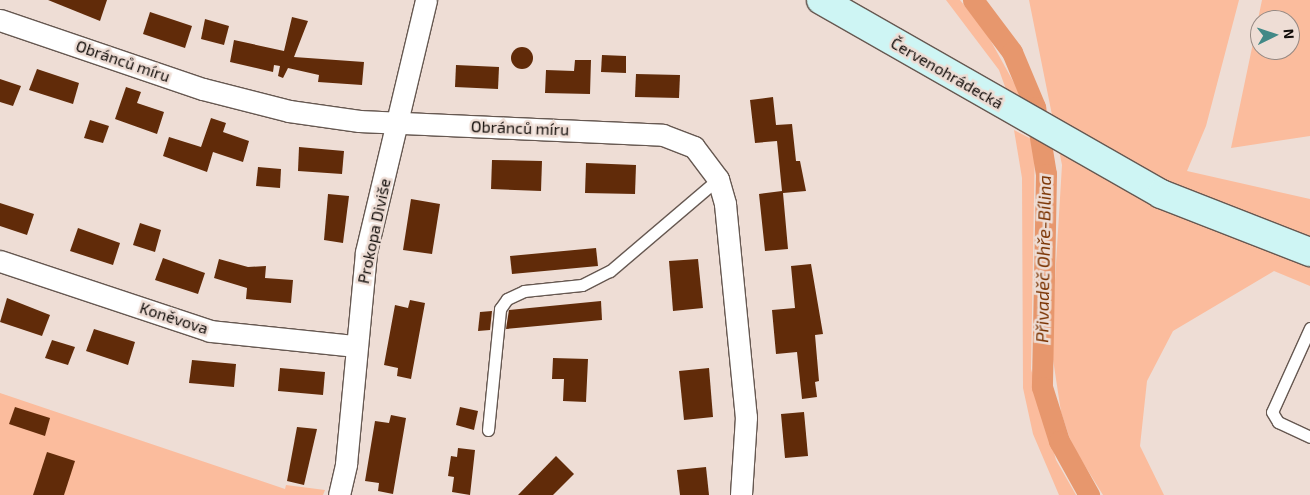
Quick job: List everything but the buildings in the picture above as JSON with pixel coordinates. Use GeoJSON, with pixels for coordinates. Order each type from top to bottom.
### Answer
{"type":"FeatureCollection","features":[{"type":"Feature","properties":{"kind":"street","name":"Prokopa Diviše"},"geometry":{"type":"LineString","coordinates":[[339,495],[346,464],[355,346],[366,252],[426,0]]}},
{"type":"Feature","properties":{"kind":"street","name":"Červenohrádecká"},"geometry":{"type":"LineString","coordinates":[[821,0],[1010,110],[1161,194],[1308,246]]}},
{"type":"Feature","properties":{"kind":"street","name":"Obránců míru"},"geometry":{"type":"LineString","coordinates":[[0,20],[232,96],[289,111],[398,123],[664,134],[694,147],[718,179],[726,214],[746,417],[741,495]]}},
{"type":"Feature","properties":{"kind":"street","name":"Koněvova"},"geometry":{"type":"LineString","coordinates":[[0,260],[210,330],[355,346]]}},
{"type":"Feature","properties":{"kind":"lane"},"geometry":{"type":"LineString","coordinates":[[488,430],[500,309],[506,299],[524,291],[582,286],[610,271],[718,179]]}},
{"type":"Feature","properties":{"kind":"lane"},"geometry":{"type":"LineString","coordinates":[[1310,328],[1272,412],[1278,422],[1310,437]]}},
{"type":"Feature","properties":{"kind":"shaded area"},"geometry":{"type":"Polygon","coordinates":[[[946,0],[960,0],[987,34],[1025,103],[1008,95],[999,70],[946,0]]]}},
{"type":"Feature","properties":{"kind":"shaded area"},"geometry":{"type":"Polygon","coordinates":[[[1029,0],[1239,0],[1206,126],[1187,171],[1310,199],[1310,286],[1274,271],[1173,331],[1147,381],[1140,446],[1164,495],[1103,495],[1072,445],[1061,412],[1051,346],[1062,165],[1029,0]]]}},
{"type":"Feature","properties":{"kind":"shaded area"},"geometry":{"type":"Polygon","coordinates":[[[1262,0],[1310,0],[1310,136],[1231,148],[1250,57],[1250,60],[1300,60],[1300,10],[1260,10],[1262,0]]]}},
{"type":"Feature","properties":{"kind":"shaded area"},"geometry":{"type":"Polygon","coordinates":[[[1014,130],[1035,141],[1031,369],[1056,460],[1076,495],[1059,495],[1033,434],[1023,388],[1022,178],[1014,130]]]}},
{"type":"Feature","properties":{"kind":"shaded area"},"geometry":{"type":"Polygon","coordinates":[[[0,393],[285,489],[286,485],[325,490],[323,495],[0,495],[0,393]]]}},
{"type":"Feature","properties":{"kind":"waterway","name":"Přivaděč Ohře-Bílina"},"geometry":{"type":"LineString","coordinates":[[973,0],[1012,52],[1035,107],[1046,174],[1042,387],[1059,441],[1089,495]]}}]}
